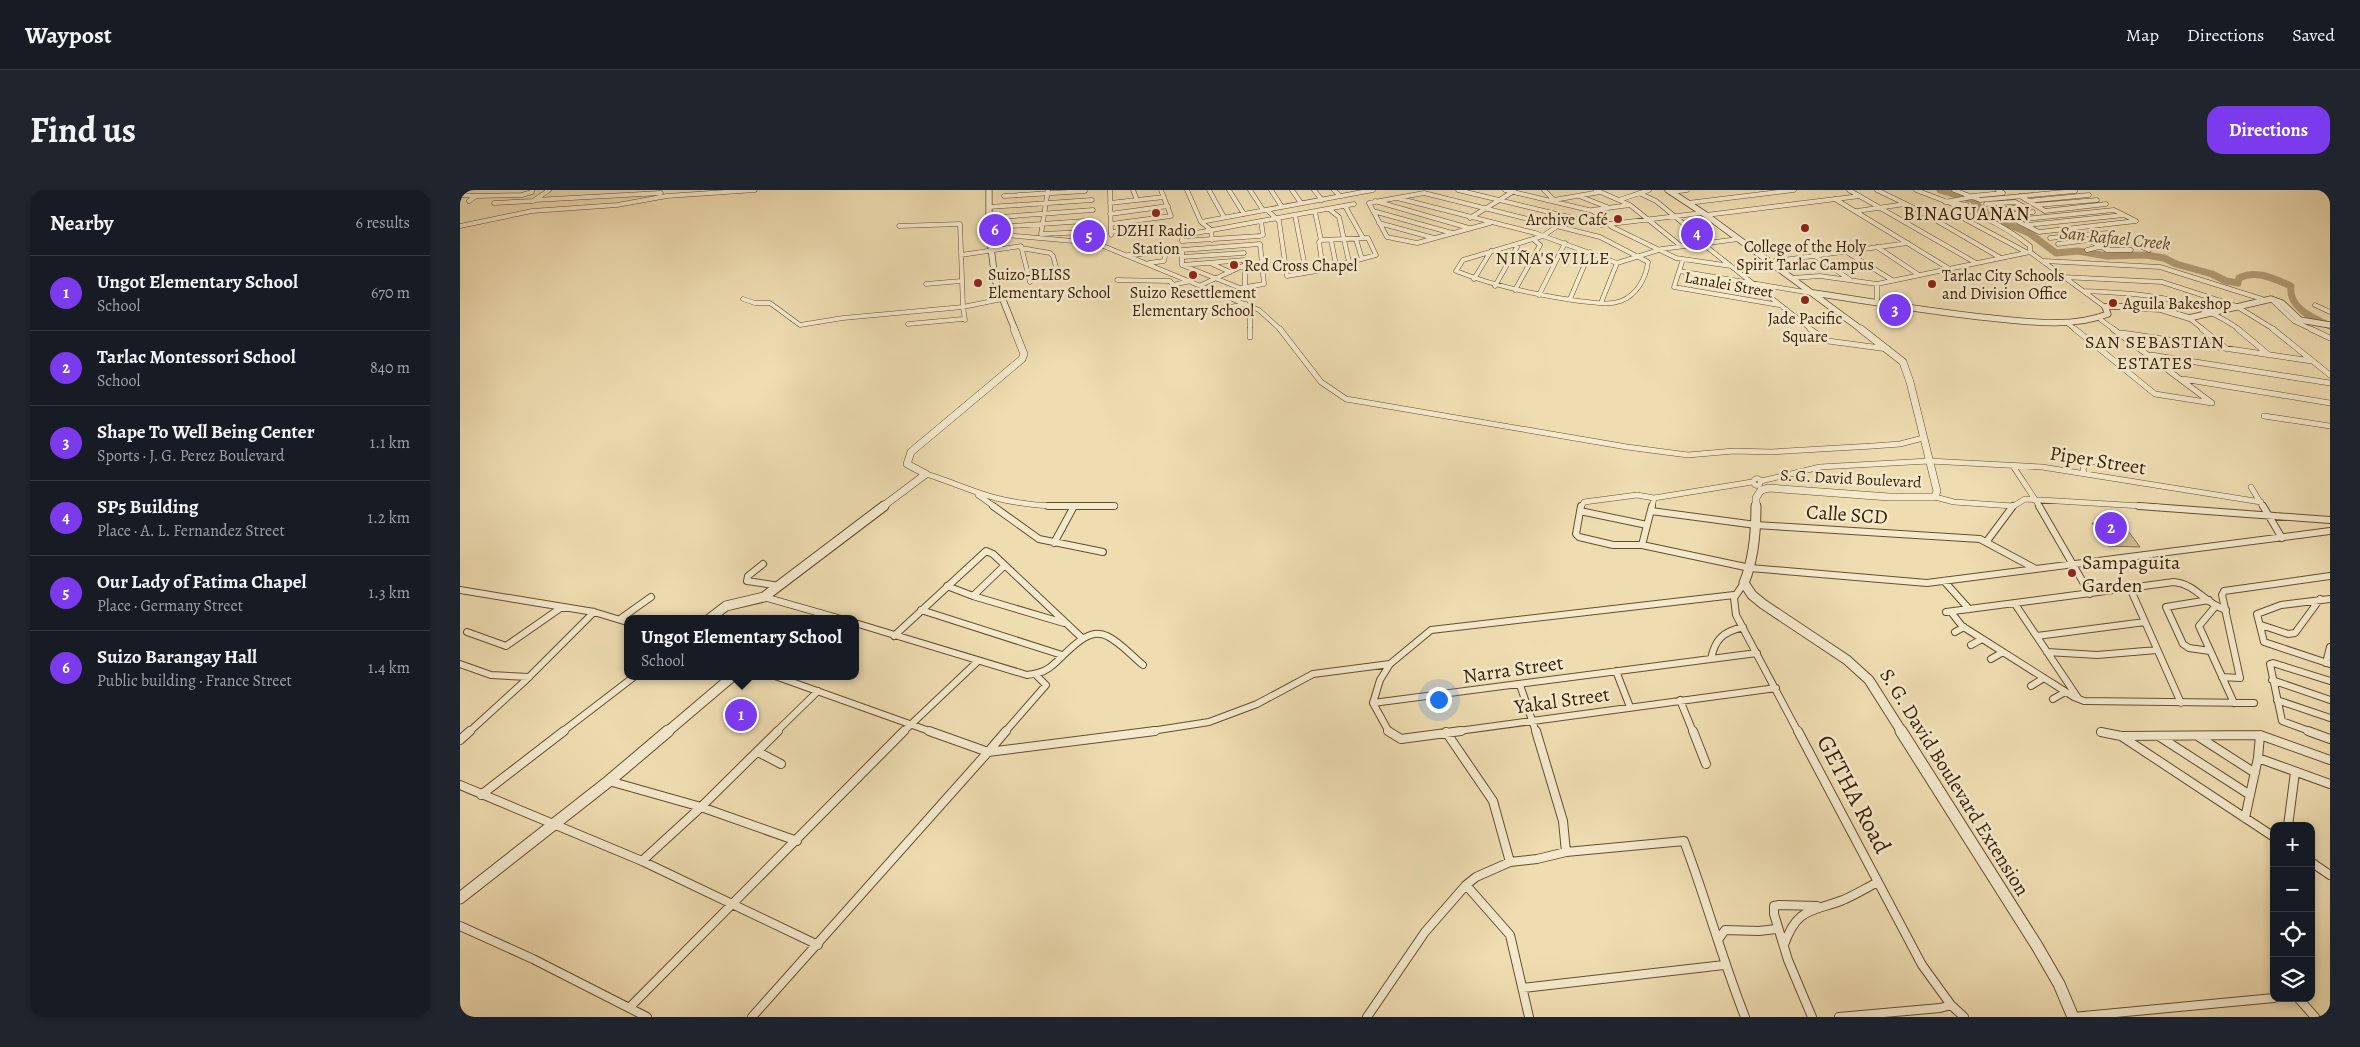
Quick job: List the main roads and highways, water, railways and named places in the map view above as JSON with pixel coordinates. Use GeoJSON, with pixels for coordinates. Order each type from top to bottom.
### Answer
{"type":"FeatureCollection","features":[{"type":"Feature","properties":{"kind":"waterway","name":"San Rafael Creek"},"geometry":{"type":"LineString","coordinates":[[1940,190],[1973,200],[1986,215],[2029,233],[2056,253],[2078,251],[2107,256],[2146,255],[2164,258],[2176,264],[2212,274],[2226,281],[2238,283],[2239,278],[2252,274],[2272,278],[2291,286],[2293,300],[2298,306],[2309,316],[2330,326]]}},
{"type":"Feature","properties":{"kind":"place","name":"DZHI Radio Station"},"geometry":{"type":"Point","coordinates":[1156,213]}},
{"type":"Feature","properties":{"kind":"place","name":"Archive Café"},"geometry":{"type":"Point","coordinates":[1618,219]}},
{"type":"Feature","properties":{"kind":"place","name":"College of the Holy Spirit Tarlac Campus"},"geometry":{"type":"Point","coordinates":[1805,228]}},
{"type":"Feature","properties":{"kind":"place","name":"Suizo Barangay Hall"},"geometry":{"type":"Point","coordinates":[995,230]}},
{"type":"Feature","properties":{"kind":"place","name":"SP5 Building"},"geometry":{"type":"Point","coordinates":[1697,234]}},
{"type":"Feature","properties":{"kind":"place","name":"Our Lady of Fatima Chapel"},"geometry":{"type":"Point","coordinates":[1089,236]}},
{"type":"Feature","properties":{"kind":"place","name":"Red Cross Chapel"},"geometry":{"type":"Point","coordinates":[1234,265]}},
{"type":"Feature","properties":{"kind":"place","name":"Suizo Resettlement Elementary School"},"geometry":{"type":"Point","coordinates":[1193,275]}},
{"type":"Feature","properties":{"kind":"place","name":"Suizo-BLISS Elementary School"},"geometry":{"type":"Point","coordinates":[978,283]}},
{"type":"Feature","properties":{"kind":"place","name":"Tarlac City Schools and Division Office"},"geometry":{"type":"Point","coordinates":[1932,284]}},
{"type":"Feature","properties":{"kind":"place","name":"Jade Pacific Square"},"geometry":{"type":"Point","coordinates":[1805,300]}},
{"type":"Feature","properties":{"kind":"place","name":"Aguila Bakeshop"},"geometry":{"type":"Point","coordinates":[2113,303]}},
{"type":"Feature","properties":{"kind":"place","name":"Shape To Well Being Center"},"geometry":{"type":"Point","coordinates":[1895,310]}},
{"type":"Feature","properties":{"kind":"place","name":"Tarlac Montessori School"},"geometry":{"type":"Point","coordinates":[2111,528]}},
{"type":"Feature","properties":{"kind":"place","name":"Sampaguita Garden"},"geometry":{"type":"Point","coordinates":[2072,573]}},
{"type":"Feature","properties":{"kind":"place","name":"Ungot Elementary School"},"geometry":{"type":"Point","coordinates":[741,715]}},
{"type":"Feature","properties":{"kind":"district","name":"BINAGUANAN"},"geometry":{"type":"Point","coordinates":[1967,213]}},
{"type":"Feature","properties":{"kind":"district","name":"NIÑA'S VILLE"},"geometry":{"type":"Point","coordinates":[1553,258]}},
{"type":"Feature","properties":{"kind":"district","name":"SAN SEBASTIAN ESTATES"},"geometry":{"type":"Point","coordinates":[2155,352]}}]}
